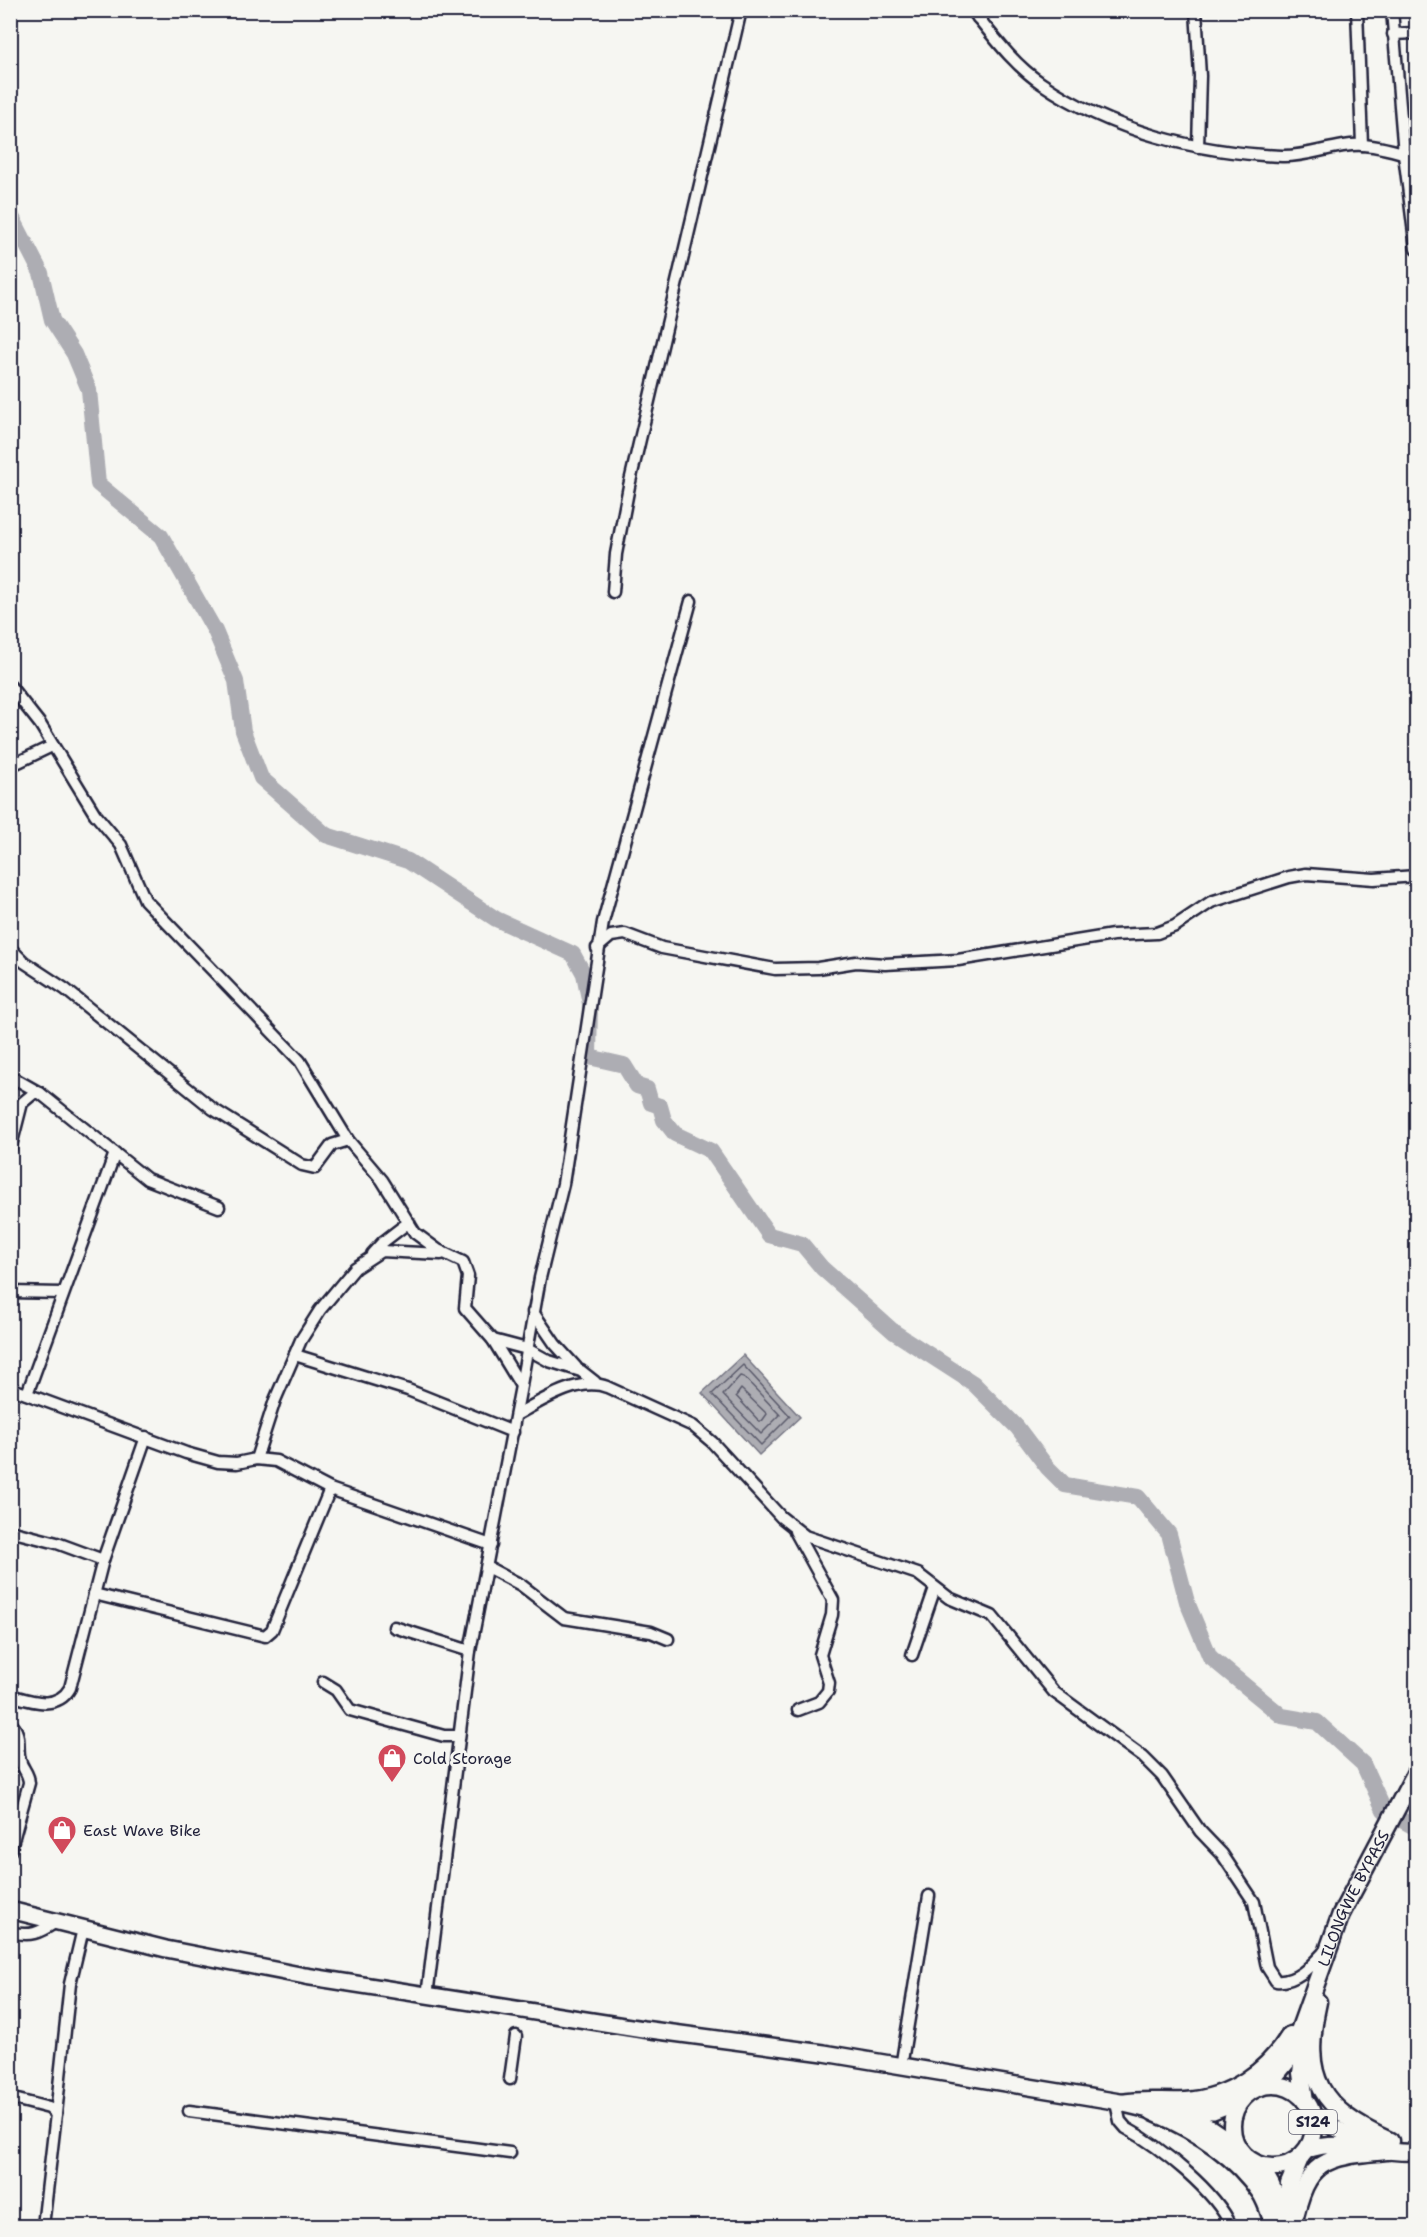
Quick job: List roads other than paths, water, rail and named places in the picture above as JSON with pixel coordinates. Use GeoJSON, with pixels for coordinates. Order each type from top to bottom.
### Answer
{"type":"FeatureCollection","features":[{"type":"Feature","properties":{"kind":"main road","name":"LILONGWE BYPASS"},"geometry":{"type":"LineString","coordinates":[[1260,2087],[1275,2076],[1289,2059],[1341,1914],[1416,1772]]}},
{"type":"Feature","properties":{"kind":"main road"},"geometry":{"type":"LineString","coordinates":[[10,1910],[234,1964],[643,2029],[736,2039],[1118,2103],[1214,2111],[1241,2100],[1260,2087]]}},
{"type":"Feature","properties":{"kind":"main road"},"geometry":{"type":"LineString","coordinates":[[1326,1951],[1327,1963],[1313,2037],[1314,2066],[1318,2082],[1324,2096],[1341,2114],[1389,2146]]}},
{"type":"Feature","properties":{"kind":"main road","name":"LILONGWE BYPASS"},"geometry":{"type":"LineString","coordinates":[[1309,2108],[1301,2062],[1310,2000]]}},
{"type":"Feature","properties":{"kind":"main road"},"geometry":{"type":"LineString","coordinates":[[1118,2103],[1139,2100],[1201,2099],[1236,2086],[1258,2072],[1275,2057],[1310,2000]]}},
{"type":"Feature","properties":{"kind":"main road","name":"S124"},"geometry":{"type":"LineString","coordinates":[[1260,2087],[1285,2087],[1309,2108],[1343,2132],[1389,2146],[1416,2151]]}},
{"type":"Feature","properties":{"kind":"main road"},"geometry":{"type":"LineString","coordinates":[[1237,2146],[1232,2123],[1241,2100]]}},
{"type":"Feature","properties":{"kind":"main road"},"geometry":{"type":"LineString","coordinates":[[1118,2103],[1203,2123],[1237,2146],[1267,2176],[1275,2191],[1280,2226]]}},
{"type":"Feature","properties":{"kind":"main road","name":"S124"},"geometry":{"type":"LineString","coordinates":[[1304,2152],[1314,2129],[1309,2108]]}},
{"type":"Feature","properties":{"kind":"main road"},"geometry":{"type":"LineString","coordinates":[[1153,2112],[1192,2131],[1221,2152],[1260,2191],[1274,2226]]}},
{"type":"Feature","properties":{"kind":"main road","name":"S124"},"geometry":{"type":"LineString","coordinates":[[1251,2161],[1269,2167],[1278,2167],[1324,2144],[1389,2146]]}},
{"type":"Feature","properties":{"kind":"main road"},"geometry":{"type":"LineString","coordinates":[[1293,2226],[1297,2207],[1308,2180],[1320,2165],[1331,2158],[1389,2146]]}},
{"type":"Feature","properties":{"kind":"main road"},"geometry":{"type":"LineString","coordinates":[[1288,2226],[1289,2184],[1304,2152]]}},
{"type":"Feature","properties":{"kind":"street"},"geometry":{"type":"LineString","coordinates":[[613,592],[616,554],[629,486],[741,10]]}},
{"type":"Feature","properties":{"kind":"street"},"geometry":{"type":"LineString","coordinates":[[989,10],[975,14],[990,35],[1040,83],[1099,116],[1128,128],[1198,147],[1285,156],[1362,145],[1416,157]]}},
{"type":"Feature","properties":{"kind":"street"},"geometry":{"type":"LineString","coordinates":[[1197,10],[1198,147]]}},
{"type":"Feature","properties":{"kind":"street"},"geometry":{"type":"LineString","coordinates":[[1357,10],[1362,145]]}},
{"type":"Feature","properties":{"kind":"street"},"geometry":{"type":"LineString","coordinates":[[1392,10],[1404,154],[1416,249]]}},
{"type":"Feature","properties":{"kind":"street"},"geometry":{"type":"LineString","coordinates":[[1393,34],[1416,33]]}},
{"type":"Feature","properties":{"kind":"street"},"geometry":{"type":"LineString","coordinates":[[427,1996],[470,1651],[513,1432],[533,1312],[563,1184],[597,948],[691,601]]}},
{"type":"Feature","properties":{"kind":"street"},"geometry":{"type":"LineString","coordinates":[[10,686],[40,724],[95,814],[121,845],[145,900],[300,1061],[348,1140],[382,1180],[409,1222],[426,1242],[448,1255]]}},
{"type":"Feature","properties":{"kind":"street"},"geometry":{"type":"LineString","coordinates":[[10,766],[52,746]]}},
{"type":"Feature","properties":{"kind":"street"},"geometry":{"type":"LineString","coordinates":[[597,948],[611,936],[625,934],[662,948],[775,969],[818,968],[856,962],[885,964],[958,960],[1113,935],[1157,933],[1175,926],[1211,902],[1289,877],[1306,874],[1374,879],[1416,876]]}},
{"type":"Feature","properties":{"kind":"street"},"geometry":{"type":"LineString","coordinates":[[10,948],[24,962],[65,989],[213,1108],[302,1165],[315,1168],[332,1145],[348,1140]]}},
{"type":"Feature","properties":{"kind":"street"},"geometry":{"type":"LineString","coordinates":[[10,1076],[40,1093],[147,1179],[219,1208]]}},
{"type":"Feature","properties":{"kind":"street"},"geometry":{"type":"LineString","coordinates":[[10,1150],[22,1103],[34,1093],[40,1093]]}},
{"type":"Feature","properties":{"kind":"street"},"geometry":{"type":"LineString","coordinates":[[27,1394],[115,1153]]}},
{"type":"Feature","properties":{"kind":"street"},"geometry":{"type":"LineString","coordinates":[[256,1459],[275,1401],[295,1355],[320,1310],[355,1268],[409,1222]]}},
{"type":"Feature","properties":{"kind":"street"},"geometry":{"type":"LineString","coordinates":[[370,1257],[391,1251],[457,1257],[467,1269],[465,1308],[493,1340],[521,1386]]}},
{"type":"Feature","properties":{"kind":"street"},"geometry":{"type":"LineString","coordinates":[[10,1292],[62,1293]]}},
{"type":"Feature","properties":{"kind":"street"},"geometry":{"type":"LineString","coordinates":[[533,1312],[555,1344],[580,1371],[595,1382],[693,1426],[712,1442],[793,1528],[833,1600],[832,1615],[820,1655],[829,1683],[828,1691],[819,1702],[798,1710]]}},
{"type":"Feature","properties":{"kind":"street"},"geometry":{"type":"LineString","coordinates":[[493,1340],[527,1349],[549,1361],[580,1371]]}},
{"type":"Feature","properties":{"kind":"street"},"geometry":{"type":"LineString","coordinates":[[295,1355],[408,1390],[513,1432]]}},
{"type":"Feature","properties":{"kind":"street"},"geometry":{"type":"LineString","coordinates":[[516,1415],[560,1393],[595,1382]]}},
{"type":"Feature","properties":{"kind":"street"},"geometry":{"type":"LineString","coordinates":[[10,1388],[218,1462],[237,1463],[256,1459],[276,1461],[330,1490],[491,1545]]}},
{"type":"Feature","properties":{"kind":"street"},"geometry":{"type":"LineString","coordinates":[[10,1695],[26,1700],[54,1703],[66,1694],[103,1560],[146,1437]]}},
{"type":"Feature","properties":{"kind":"street"},"geometry":{"type":"LineString","coordinates":[[94,1594],[265,1636],[272,1630],[330,1490]]}},
{"type":"Feature","properties":{"kind":"street"},"geometry":{"type":"LineString","coordinates":[[793,1528],[822,1542],[918,1575],[958,1603],[992,1616],[1054,1692],[1153,1766],[1200,1831],[1221,1854],[1254,1902],[1268,1967],[1276,1980],[1282,1981],[1302,1973],[1326,1951]]}},
{"type":"Feature","properties":{"kind":"street"},"geometry":{"type":"LineString","coordinates":[[10,1531],[57,1543],[103,1560]]}},
{"type":"Feature","properties":{"kind":"street"},"geometry":{"type":"LineString","coordinates":[[487,1567],[520,1586],[564,1618],[651,1632],[668,1639]]}},
{"type":"Feature","properties":{"kind":"street"},"geometry":{"type":"LineString","coordinates":[[912,1655],[935,1588]]}},
{"type":"Feature","properties":{"kind":"street"},"geometry":{"type":"LineString","coordinates":[[394,1627],[470,1651]]}},
{"type":"Feature","properties":{"kind":"street"},"geometry":{"type":"LineString","coordinates":[[323,1682],[336,1690],[350,1710],[444,1736],[458,1736]]}},
{"type":"Feature","properties":{"kind":"street"},"geometry":{"type":"LineString","coordinates":[[10,1723],[19,1735],[19,1758],[29,1776],[10,1851]]}},
{"type":"Feature","properties":{"kind":"street"},"geometry":{"type":"LineString","coordinates":[[901,2067],[929,1896]]}},
{"type":"Feature","properties":{"kind":"street"},"geometry":{"type":"LineString","coordinates":[[10,1932],[27,1936],[36,1935],[56,1922]]}},
{"type":"Feature","properties":{"kind":"street"},"geometry":{"type":"LineString","coordinates":[[43,2226],[70,1984],[83,1929]]}},
{"type":"Feature","properties":{"kind":"street"},"geometry":{"type":"LineString","coordinates":[[510,2079],[516,2036]]}},
{"type":"Feature","properties":{"kind":"street"},"geometry":{"type":"LineString","coordinates":[[10,2098],[49,2108],[56,2114]]}},
{"type":"Feature","properties":{"kind":"street"},"geometry":{"type":"LineString","coordinates":[[1118,2103],[1120,2121],[1126,2128],[1173,2160],[1199,2185],[1231,2226]]}},
{"type":"Feature","properties":{"kind":"street"},"geometry":{"type":"LineString","coordinates":[[189,2111],[510,2153]]}},
{"type":"Feature","properties":{"kind":"water"},"geometry":{"type":"Polygon","coordinates":[[[743,1355],[800,1417],[759,1455],[702,1393],[743,1355]]]}},
{"type":"Feature","properties":{"kind":"waterway"},"geometry":{"type":"LineString","coordinates":[[10,213],[41,273],[52,320],[74,354],[89,390],[98,484],[161,536],[215,631],[236,681],[243,731],[261,778],[326,835],[408,861],[496,919],[573,954],[584,974],[590,1004],[589,1057],[624,1065],[637,1086],[647,1089],[651,1103],[660,1106],[664,1120],[675,1134],[711,1151],[769,1235],[802,1244],[822,1268],[894,1332],[973,1383],[1017,1427],[1047,1467],[1065,1485],[1138,1497],[1169,1534],[1187,1602],[1210,1657],[1282,1716],[1317,1722],[1363,1764],[1384,1810],[1416,1828]]}},
{"type":"Feature","properties":{"kind":"place","name":"Cold Storage"},"geometry":{"type":"Point","coordinates":[392,1784]}},
{"type":"Feature","properties":{"kind":"place","name":"East Wave Bike"},"geometry":{"type":"Point","coordinates":[62,1856]}}]}
